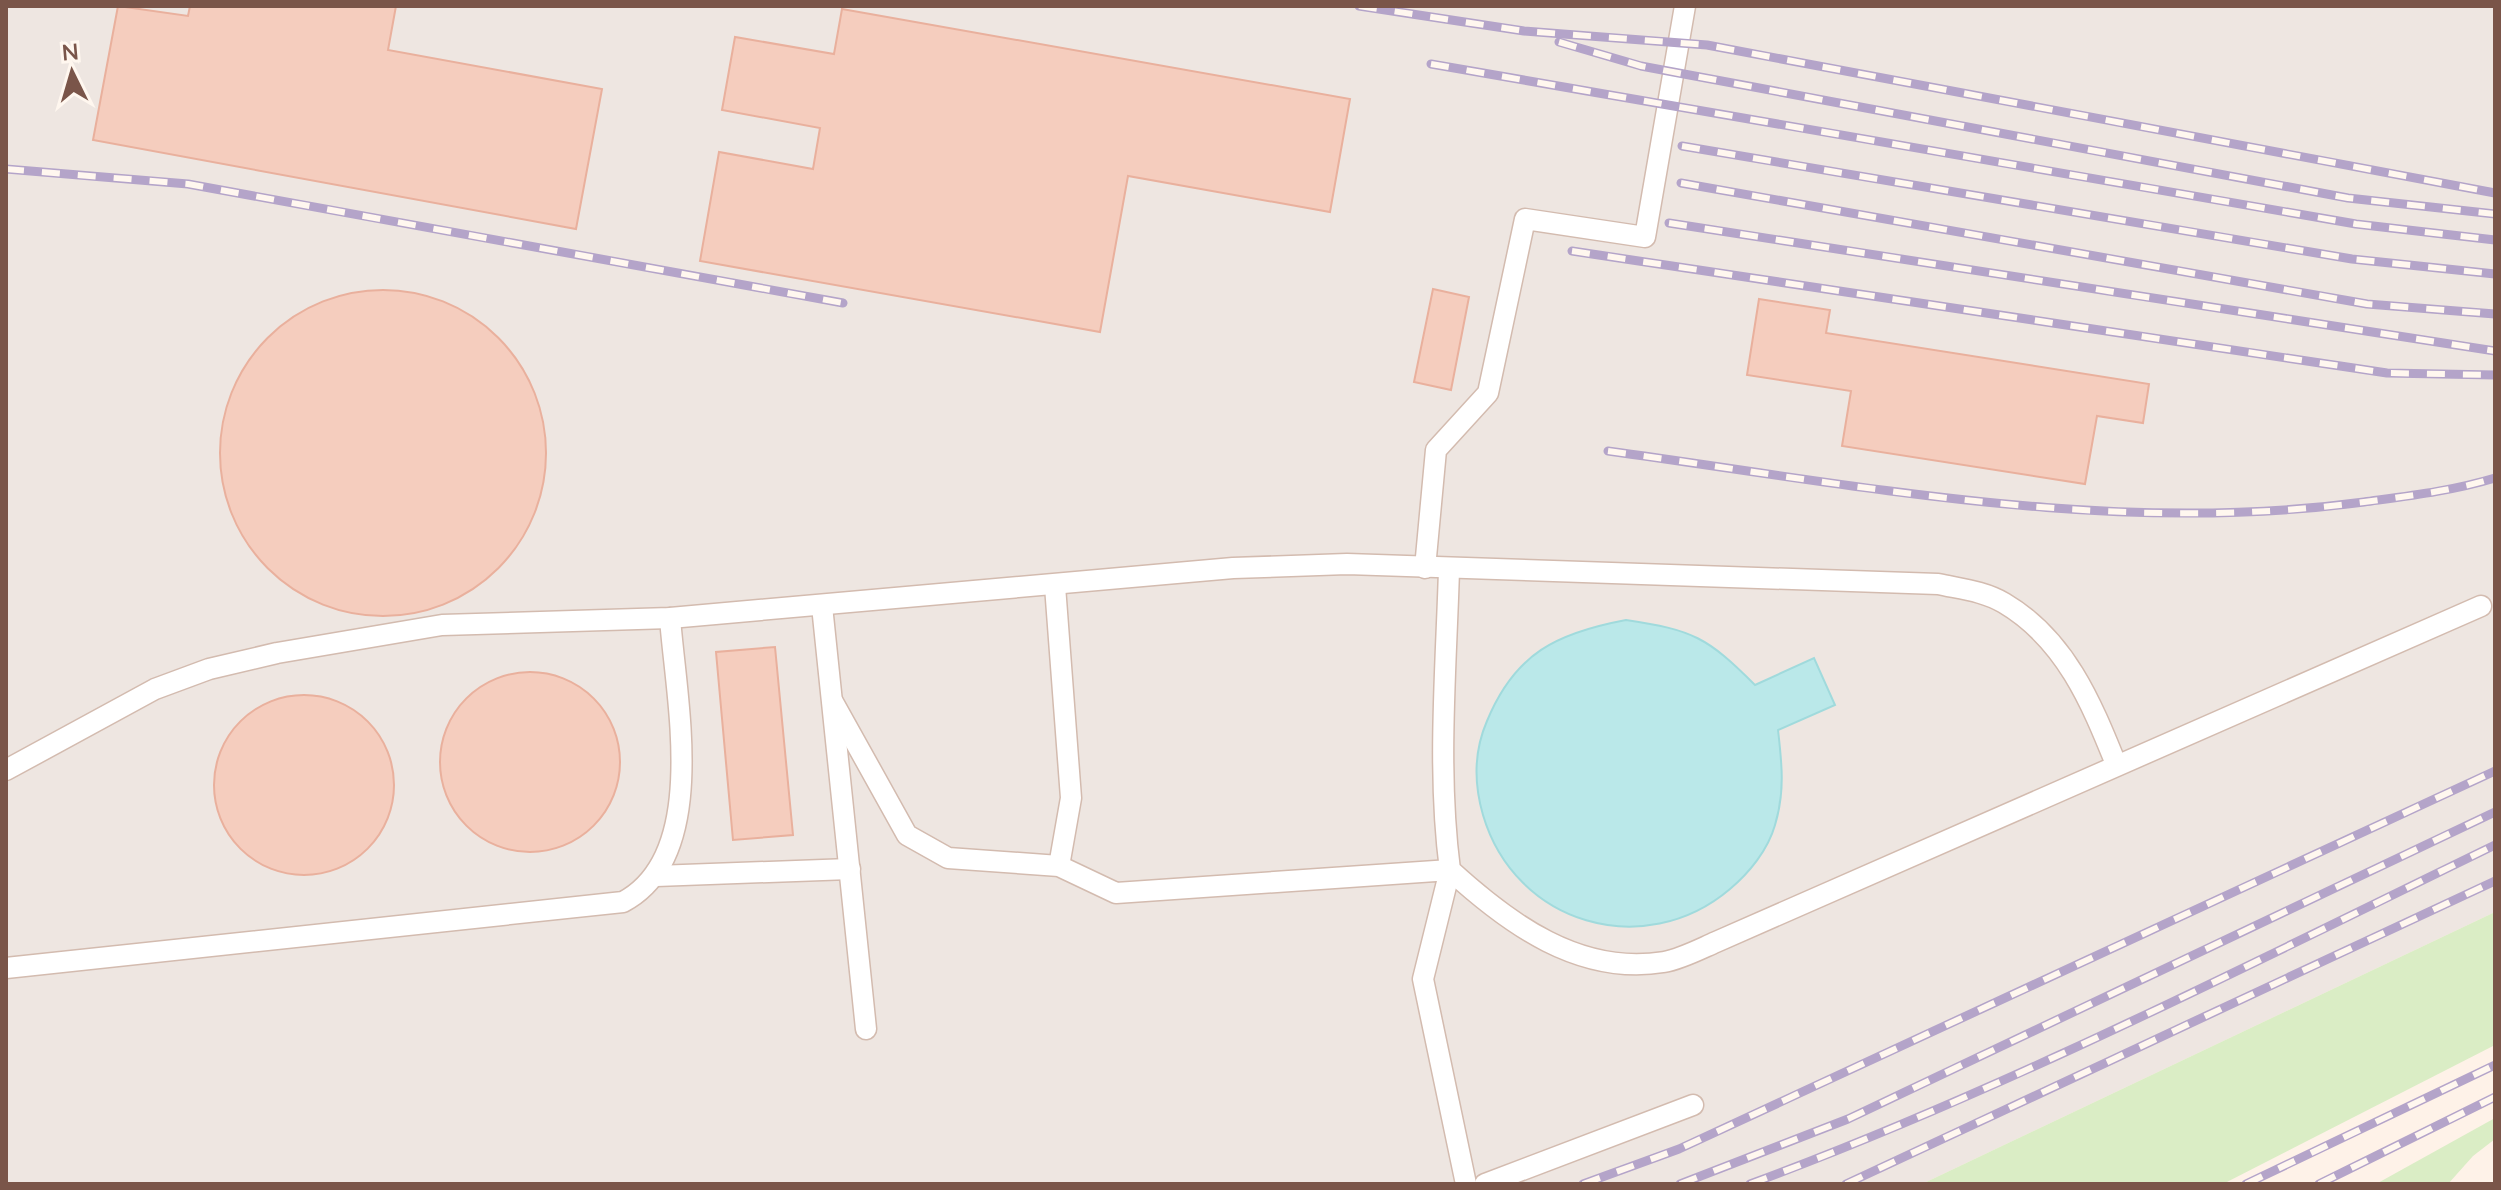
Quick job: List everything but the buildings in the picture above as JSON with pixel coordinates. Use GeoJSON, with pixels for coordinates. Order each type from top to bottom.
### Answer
{"type":"FeatureCollection","features":[{"type":"Feature","properties":{"kind":"lane"},"geometry":{"type":"LineString","coordinates":[[1425,568],[1436,450],[1488,393],[1525,219],[1645,237],[1685,6]]}},
{"type":"Feature","properties":{"kind":"lane"},"geometry":{"type":"LineString","coordinates":[[6,770],[155,689],[209,669],[277,653],[442,625],[670,618],[1233,568],[1347,564],[1449,570],[1938,584],[1979,592],[2004,603],[2026,619],[2058,651],[2087,692],[2116,764]]}},
{"type":"Feature","properties":{"kind":"lane"},"geometry":{"type":"LineString","coordinates":[[1449,570],[1443,818],[1450,870],[1423,979],[1466,1184]]}},
{"type":"Feature","properties":{"kind":"lane"},"geometry":{"type":"LineString","coordinates":[[1055,586],[1071,798],[1059,866]]}},
{"type":"Feature","properties":{"kind":"lane"},"geometry":{"type":"LineString","coordinates":[[822,606],[866,1029]]}},
{"type":"Feature","properties":{"kind":"lane"},"geometry":{"type":"LineString","coordinates":[[833,702],[907,835],[948,858],[1059,866],[1116,893],[1450,870],[1497,913],[1553,945],[1608,963],[1665,962],[2481,606]]}},
{"type":"Feature","properties":{"kind":"lane"},"geometry":{"type":"LineString","coordinates":[[6,968],[623,902],[643,892],[656,876],[674,834],[680,800],[680,751],[670,618]]}},
{"type":"Feature","properties":{"kind":"lane"},"geometry":{"type":"LineString","coordinates":[[656,876],[850,869]]}},
{"type":"Feature","properties":{"kind":"lane"},"geometry":{"type":"LineString","coordinates":[[1485,1184],[1693,1105]]}},
{"type":"Feature","properties":{"kind":"shaded area"},"geometry":{"type":"Polygon","coordinates":[[[6,6],[2495,6],[2495,912],[1922,1184],[6,1184],[6,6]]]}},
{"type":"Feature","properties":{"kind":"green space"},"geometry":{"type":"Polygon","coordinates":[[[2495,912],[2495,1045],[2223,1184],[1922,1184],[2495,912]]]}},
{"type":"Feature","properties":{"kind":"green space"},"geometry":{"type":"Polygon","coordinates":[[[2495,1118],[2495,1139],[2473,1156],[2448,1184],[2376,1184],[2495,1118]]]}},
{"type":"Feature","properties":{"kind":"water"},"geometry":{"type":"Polygon","coordinates":[[[1626,620],[1684,632],[1698,638],[1724,656],[1755,685],[1814,658],[1835,705],[1778,730],[1782,778],[1778,813],[1768,843],[1744,876],[1696,911],[1660,924],[1622,926],[1586,920],[1553,906],[1523,883],[1499,852],[1483,815],[1477,768],[1487,721],[1511,678],[1525,663],[1559,640],[1626,620]]]}},
{"type":"Feature","properties":{"kind":"railway"},"geometry":{"type":"LineString","coordinates":[[1359,6],[1524,31],[1707,45],[2495,193]]}},
{"type":"Feature","properties":{"kind":"railway"},"geometry":{"type":"LineString","coordinates":[[1559,42],[1641,66],[2348,198],[2495,214]]}},
{"type":"Feature","properties":{"kind":"railway"},"geometry":{"type":"LineString","coordinates":[[1431,64],[2356,224],[2495,240]]}},
{"type":"Feature","properties":{"kind":"railway"},"geometry":{"type":"LineString","coordinates":[[1682,146],[2352,259],[2495,274]]}},
{"type":"Feature","properties":{"kind":"railway"},"geometry":{"type":"LineString","coordinates":[[6,169],[188,184],[843,303]]}},
{"type":"Feature","properties":{"kind":"railway"},"geometry":{"type":"LineString","coordinates":[[1681,183],[2367,304],[2495,314]]}},
{"type":"Feature","properties":{"kind":"railway"},"geometry":{"type":"LineString","coordinates":[[1669,223],[2495,351]]}},
{"type":"Feature","properties":{"kind":"railway"},"geometry":{"type":"LineString","coordinates":[[1572,251],[2387,373],[2495,375]]}},
{"type":"Feature","properties":{"kind":"railway"},"geometry":{"type":"LineString","coordinates":[[1608,451],[1985,502],[2080,510],[2174,513],[2269,511],[2364,502],[2446,490],[2495,478]]}},
{"type":"Feature","properties":{"kind":"railway"},"geometry":{"type":"LineString","coordinates":[[1583,1184],[1679,1149],[2495,771]]}},
{"type":"Feature","properties":{"kind":"railway"},"geometry":{"type":"LineString","coordinates":[[1680,1184],[1848,1119],[2495,812]]}},
{"type":"Feature","properties":{"kind":"railway"},"geometry":{"type":"LineString","coordinates":[[1750,1184],[2033,1067],[2495,845]]}},
{"type":"Feature","properties":{"kind":"railway"},"geometry":{"type":"LineString","coordinates":[[1846,1184],[2495,881]]}},
{"type":"Feature","properties":{"kind":"railway"},"geometry":{"type":"LineString","coordinates":[[2246,1184],[2495,1065]]}},
{"type":"Feature","properties":{"kind":"railway"},"geometry":{"type":"LineString","coordinates":[[2319,1184],[2495,1097]]}}]}
